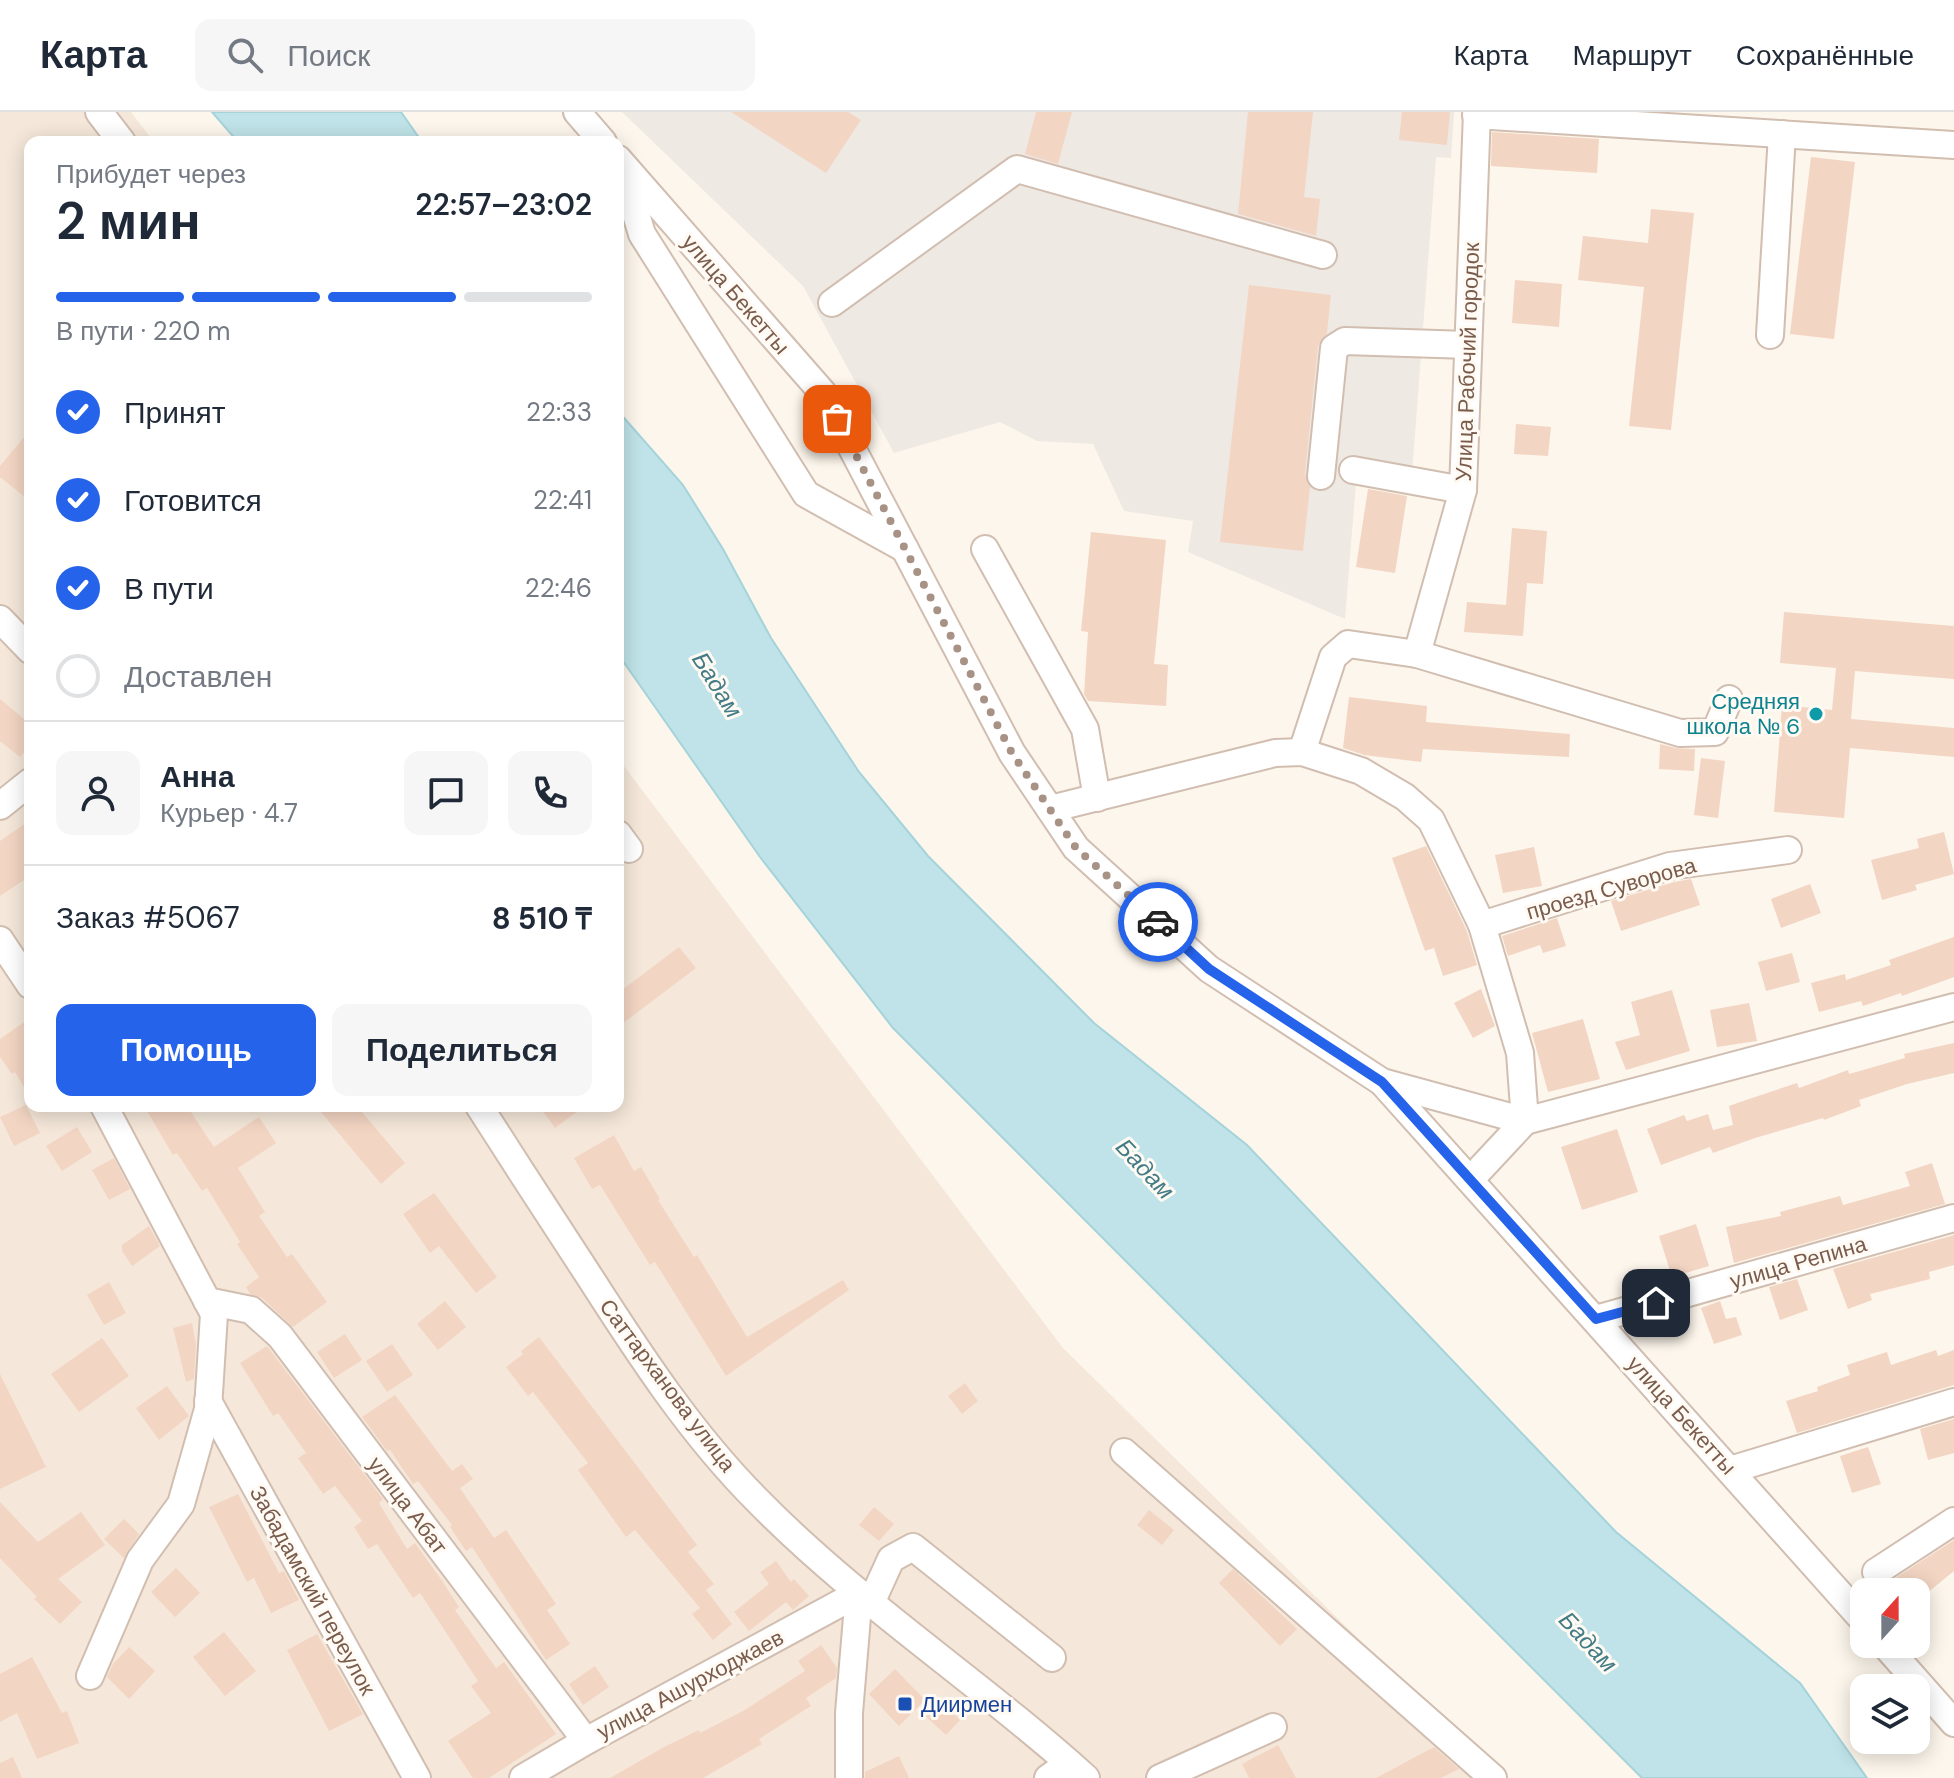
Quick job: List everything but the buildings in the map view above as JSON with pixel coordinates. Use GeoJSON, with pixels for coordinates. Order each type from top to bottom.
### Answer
{"type":"FeatureCollection","features":[{"type":"Feature","properties":{"kind":"street"},"geometry":{"type":"LineString","coordinates":[[99,112],[117,136]]}},
{"type":"Feature","properties":{"kind":"street","name":"улица Бекетты"},"geometry":{"type":"LineString","coordinates":[[577,112],[598,136]]}},
{"type":"Feature","properties":{"kind":"street"},"geometry":{"type":"LineString","coordinates":[[1476,114],[1954,145]]}},
{"type":"Feature","properties":{"kind":"street","name":"Улица Рабочий городок"},"geometry":{"type":"LineString","coordinates":[[1417,654],[1463,490],[1476,114]]}},
{"type":"Feature","properties":{"kind":"street"},"geometry":{"type":"LineString","coordinates":[[1770,335],[1782,134]]}},
{"type":"Feature","properties":{"kind":"street","name":"улица Бекетты"},"geometry":{"type":"LineString","coordinates":[[624,167],[823,393],[1012,753],[1076,848],[1209,969],[1382,1082],[1850,1605]]}},
{"type":"Feature","properties":{"kind":"street"},"geometry":{"type":"LineString","coordinates":[[832,303],[1017,169],[1323,255]]}},
{"type":"Feature","properties":{"kind":"street"},"geometry":{"type":"LineString","coordinates":[[624,184],[642,234],[806,494],[905,549]]}},
{"type":"Feature","properties":{"kind":"street"},"geometry":{"type":"LineString","coordinates":[[1321,476],[1334,348],[1345,341],[1468,345]]}},
{"type":"Feature","properties":{"kind":"street"},"geometry":{"type":"LineString","coordinates":[[1353,470],[1463,490]]}},
{"type":"Feature","properties":{"kind":"street"},"geometry":{"type":"LineString","coordinates":[[985,549],[1085,729],[1097,798]]}},
{"type":"Feature","properties":{"kind":"street"},"geometry":{"type":"LineString","coordinates":[[0,619],[24,644]]}},
{"type":"Feature","properties":{"kind":"street"},"geometry":{"type":"LineString","coordinates":[[1302,752],[1333,657],[1348,644],[1417,654],[1680,733],[1715,732],[1729,699]]}},
{"type":"Feature","properties":{"kind":"street"},"geometry":{"type":"LineString","coordinates":[[1050,809],[1275,753],[1302,752],[1361,771],[1405,797],[1431,820],[1482,925],[1520,1053],[1525,1121],[1470,1180]]}},
{"type":"Feature","properties":{"kind":"street"},"geometry":{"type":"LineString","coordinates":[[0,806],[24,787]]}},
{"type":"Feature","properties":{"kind":"street","name":"проезд Суворова"},"geometry":{"type":"LineString","coordinates":[[1482,925],[1670,866],[1788,850]]}},
{"type":"Feature","properties":{"kind":"street"},"geometry":{"type":"LineString","coordinates":[[0,940],[24,976]]}},
{"type":"Feature","properties":{"kind":"street"},"geometry":{"type":"LineString","coordinates":[[1382,1082],[1525,1121],[1954,1007]]}},
{"type":"Feature","properties":{"kind":"street"},"geometry":{"type":"LineString","coordinates":[[90,1676],[140,1560],[181,1504],[208,1401],[214,1314],[107,1112]]}},
{"type":"Feature","properties":{"kind":"street","name":"Саттарханова улица"},"geometry":{"type":"LineString","coordinates":[[483,1112],[640,1355],[703,1440],[757,1500],[865,1598],[1035,1732],[1068,1773]]}},
{"type":"Feature","properties":{"kind":"street","name":"улица Репина"},"geometry":{"type":"LineString","coordinates":[[1596,1319],[1954,1218]]}},
{"type":"Feature","properties":{"kind":"street","name":"улица Абат"},"geometry":{"type":"LineString","coordinates":[[207,1301],[251,1310],[280,1336],[586,1741]]}},
{"type":"Feature","properties":{"kind":"street","name":"Забадамский переулок"},"geometry":{"type":"LineString","coordinates":[[208,1401],[417,1778]]}},
{"type":"Feature","properties":{"kind":"street"},"geometry":{"type":"LineString","coordinates":[[1730,1470],[1954,1402]]}},
{"type":"Feature","properties":{"kind":"street"},"geometry":{"type":"LineString","coordinates":[[1124,1452],[1493,1778]]}},
{"type":"Feature","properties":{"kind":"street"},"geometry":{"type":"LineString","coordinates":[[1876,1572],[1954,1521]]}},
{"type":"Feature","properties":{"kind":"street"},"geometry":{"type":"LineString","coordinates":[[849,1778],[849,1713],[865,1598],[891,1559],[913,1547],[1052,1658]]}},
{"type":"Feature","properties":{"kind":"street","name":"улица Ашурходжаев"},"geometry":{"type":"LineString","coordinates":[[523,1778],[586,1741],[865,1598]]}},
{"type":"Feature","properties":{"kind":"street"},"geometry":{"type":"LineString","coordinates":[[1896,1658],[1954,1723]]}},
{"type":"Feature","properties":{"kind":"street"},"geometry":{"type":"LineString","coordinates":[[1160,1778],[1273,1727]]}},
{"type":"Feature","properties":{"kind":"shaded area"},"geometry":{"type":"Polygon","coordinates":[[[0,112],[131,112],[149,136],[24,136],[24,1112],[624,1112],[624,766],[1063,1348],[1500,1778],[0,1778],[0,112]]]}},
{"type":"Feature","properties":{"kind":"shaded area"},"geometry":{"type":"Polygon","coordinates":[[[622,112],[1454,112],[1451,158],[1436,157],[1411,487],[1356,483],[1345,619],[1188,552],[1193,521],[1124,511],[1093,444],[1037,441],[1000,422],[894,453],[803,286],[622,112]]]}},
{"type":"Feature","properties":{"kind":"water"},"geometry":{"type":"Polygon","coordinates":[[[212,112],[401,112],[418,136],[233,136],[212,112]]]}},
{"type":"Feature","properties":{"kind":"water","name":"Бадам"},"geometry":{"type":"Polygon","coordinates":[[[624,418],[683,485],[723,549],[771,638],[859,772],[928,856],[1094,1023],[1247,1145],[1616,1532],[1800,1683],[1867,1778],[1642,1778],[893,1028],[760,857],[624,663],[624,418]]]}},
{"type":"Feature","properties":{"kind":"way so far"},"geometry":{"type":"LineString","coordinates":[[837,419],[1012,753],[1076,848],[1158,922]]}},
{"type":"Feature","properties":{"kind":"place","name":"Средняя школа № 6"},"geometry":{"type":"Point","coordinates":[1816,714]}},
{"type":"Feature","properties":{"kind":"place","name":"Диирмен"},"geometry":{"type":"Point","coordinates":[905,1704]}},
{"type":"Feature","properties":{"kind":"route"},"geometry":{"type":"LineString","coordinates":[[1158,922],[1209,969],[1382,1082],[1596,1319],[1656,1303]]}}]}
